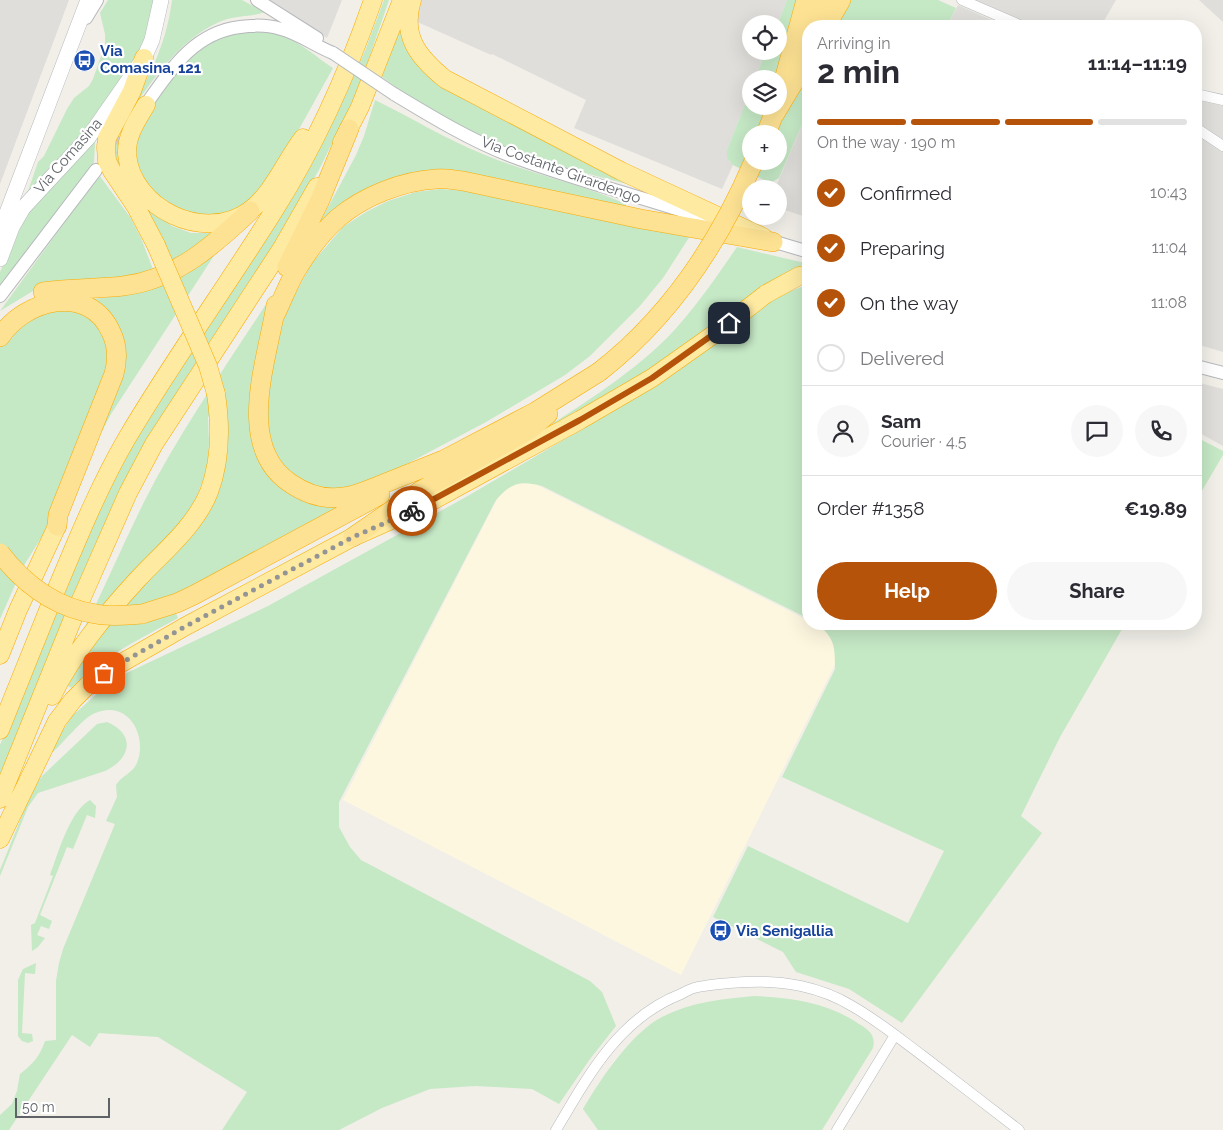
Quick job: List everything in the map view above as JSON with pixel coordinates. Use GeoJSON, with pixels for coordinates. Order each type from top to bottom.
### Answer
{"type":"FeatureCollection","features":[{"type":"Feature","properties":{"kind":"highway"},"geometry":{"type":"LineString","coordinates":[[0,730],[75,544],[110,469],[126,439],[276,208],[297,172],[347,70],[373,0]]}},
{"type":"Feature","properties":{"kind":"highway"},"geometry":{"type":"LineString","coordinates":[[402,0],[374,74],[320,200],[285,272],[277,296],[264,363],[259,424],[261,443],[265,455],[274,468],[283,478],[313,495],[330,498],[345,497],[363,492],[443,460]]}},
{"type":"Feature","properties":{"kind":"highway"},"geometry":{"type":"LineString","coordinates":[[412,0],[408,19],[410,36],[417,51],[427,65],[445,79],[621,170],[773,242]]}},
{"type":"Feature","properties":{"kind":"highway"},"geometry":{"type":"LineString","coordinates":[[787,70],[806,0]]}},
{"type":"Feature","properties":{"kind":"highway"},"geometry":{"type":"LineString","coordinates":[[814,20],[822,0]]}},
{"type":"Feature","properties":{"kind":"highway"},"geometry":{"type":"LineString","coordinates":[[829,20],[841,0]]}},
{"type":"Feature","properties":{"kind":"highway"},"geometry":{"type":"LineString","coordinates":[[787,83],[802,47]]}},
{"type":"Feature","properties":{"kind":"highway"},"geometry":{"type":"LineString","coordinates":[[12,769],[31,738],[60,680],[82,647],[136,581],[181,534],[204,504],[213,481],[220,443],[220,421],[216,394],[208,366],[156,245],[108,161],[107,138],[132,90],[144,58]]}},
{"type":"Feature","properties":{"kind":"highway"},"geometry":{"type":"LineString","coordinates":[[787,91],[802,68]]}},
{"type":"Feature","properties":{"kind":"highway"},"geometry":{"type":"LineString","coordinates":[[0,322],[5,314],[38,292],[124,286],[140,283],[187,264],[229,231],[250,211],[278,178],[300,141],[333,101]]}},
{"type":"Feature","properties":{"kind":"highway"},"geometry":{"type":"LineString","coordinates":[[146,105],[132,128],[127,154],[134,177],[153,204],[180,219],[197,223],[213,224],[250,211]]}},
{"type":"Feature","properties":{"kind":"highway"},"geometry":{"type":"LineString","coordinates":[[0,799],[76,611],[128,493],[165,427],[282,248],[349,129]]}},
{"type":"Feature","properties":{"kind":"highway"},"geometry":{"type":"LineString","coordinates":[[353,537],[420,491],[529,430],[642,335],[691,277],[707,254],[750,170]]}},
{"type":"Feature","properties":{"kind":"highway"},"geometry":{"type":"LineString","coordinates":[[274,317],[296,270],[310,248],[338,218],[362,202],[384,191],[412,182],[438,178],[463,181],[641,219],[773,242]]}},
{"type":"Feature","properties":{"kind":"highway"},"geometry":{"type":"LineString","coordinates":[[0,839],[57,721],[73,700],[88,685],[125,660],[353,537],[421,507],[580,420],[652,378],[717,332],[766,294],[802,275]]}},
{"type":"Feature","properties":{"kind":"highway"},"geometry":{"type":"LineString","coordinates":[[0,337],[10,324],[29,310],[43,304],[65,302],[82,305],[98,315],[107,325],[115,341],[117,358],[114,374],[58,515],[57,526],[18,610],[0,656]]}},
{"type":"Feature","properties":{"kind":"highway"},"geometry":{"type":"LineString","coordinates":[[0,553],[12,568],[36,590],[64,605],[96,614],[142,614],[185,599],[359,507],[535,412],[599,372]]}},
{"type":"Feature","properties":{"kind":"main road","name":"Via Comasina"},"geometry":{"type":"LineString","coordinates":[[0,231],[88,0]]}},
{"type":"Feature","properties":{"kind":"main road","name":"Via Comasina"},"geometry":{"type":"LineString","coordinates":[[0,259],[12,227],[24,208],[88,138],[144,58],[152,40],[161,0]]}},
{"type":"Feature","properties":{"kind":"street","name":"Via Comasina"},"geometry":{"type":"LineString","coordinates":[[74,37],[97,0]]}},
{"type":"Feature","properties":{"kind":"street","name":"Via Costante Girardengo"},"geometry":{"type":"LineString","coordinates":[[257,0],[323,42],[333,53],[394,94],[428,115],[472,138],[510,155],[802,250]]}},
{"type":"Feature","properties":{"kind":"street"},"geometry":{"type":"LineString","coordinates":[[962,0],[1008,20]]}},
{"type":"Feature","properties":{"kind":"street"},"geometry":{"type":"LineString","coordinates":[[121,138],[166,75],[187,52],[207,37],[226,29],[251,26],[274,28],[289,32],[319,48],[333,53]]}},
{"type":"Feature","properties":{"kind":"street"},"geometry":{"type":"LineString","coordinates":[[1202,95],[1223,100]]}},
{"type":"Feature","properties":{"kind":"street"},"geometry":{"type":"LineString","coordinates":[[1202,132],[1223,146]]}},
{"type":"Feature","properties":{"kind":"street"},"geometry":{"type":"LineString","coordinates":[[0,296],[96,170]]}},
{"type":"Feature","properties":{"kind":"street"},"geometry":{"type":"LineString","coordinates":[[1202,368],[1223,374]]}},
{"type":"Feature","properties":{"kind":"street"},"geometry":{"type":"LineString","coordinates":[[556,1130],[592,1070],[620,1036],[649,1010],[666,999],[693,988],[730,983],[779,982],[809,988],[852,1006],[895,1035],[1019,1130]]}},
{"type":"Feature","properties":{"kind":"street"},"geometry":{"type":"LineString","coordinates":[[836,1130],[895,1035]]}},
{"type":"Feature","properties":{"kind":"shaded area"},"geometry":{"type":"Polygon","coordinates":[[[0,0],[69,0],[0,184],[0,0]]]}},
{"type":"Feature","properties":{"kind":"shaded area"},"geometry":{"type":"Polygon","coordinates":[[[267,0],[342,0],[327,38],[267,0]]]}},
{"type":"Feature","properties":{"kind":"shaded area"},"geometry":{"type":"Polygon","coordinates":[[[416,0],[787,0],[781,15],[742,15],[742,60],[762,60],[759,70],[742,70],[742,112],[727,150],[727,158],[733,165],[722,189],[574,128],[586,100],[492,54],[413,20],[416,0]]]}},
{"type":"Feature","properties":{"kind":"shaded area"},"geometry":{"type":"Polygon","coordinates":[[[974,0],[1116,0],[1104,20],[1019,20],[974,0]]]}},
{"type":"Feature","properties":{"kind":"shaded area"},"geometry":{"type":"Polygon","coordinates":[[[1199,0],[1223,0],[1223,22],[1199,0]]]}},
{"type":"Feature","properties":{"kind":"shaded area"},"geometry":{"type":"Polygon","coordinates":[[[958,5],[992,20],[950,20],[958,5]]]}},
{"type":"Feature","properties":{"kind":"shaded area"},"geometry":{"type":"Polygon","coordinates":[[[1202,91],[1223,96],[1223,352],[1202,346],[1202,91]]]}},
{"type":"Feature","properties":{"kind":"shaded area"},"geometry":{"type":"Polygon","coordinates":[[[802,125],[802,216],[787,211],[787,180],[779,180],[783,170],[787,170],[787,160],[802,125]]]}},
{"type":"Feature","properties":{"kind":"shaded area"},"geometry":{"type":"Polygon","coordinates":[[[1202,384],[1223,389],[1223,446],[1202,434],[1202,384]]]}},
{"type":"Feature","properties":{"kind":"shaded area"},"geometry":{"type":"Polygon","coordinates":[[[511,472],[802,618],[802,630],[826,630],[847,640],[681,975],[343,800],[511,472]]]}},
{"type":"Feature","properties":{"kind":"green space"},"geometry":{"type":"Polygon","coordinates":[[[108,0],[155,0],[152,19],[137,59],[83,137],[26,197],[38,162],[44,156],[67,109],[74,98],[89,86],[93,79],[105,45],[105,34],[100,13],[108,0]]]}},
{"type":"Feature","properties":{"kind":"green space"},"geometry":{"type":"Polygon","coordinates":[[[172,0],[242,0],[264,12],[219,22],[189,41],[164,66],[122,124],[154,65],[165,34],[172,0]]]}},
{"type":"Feature","properties":{"kind":"green space"},"geometry":{"type":"Polygon","coordinates":[[[384,0],[389,0],[358,90],[319,170],[268,255],[185,380],[155,429],[110,512],[0,775],[0,745],[97,512],[175,373],[319,143],[347,91],[365,51],[384,0]]]}},
{"type":"Feature","properties":{"kind":"green space"},"geometry":{"type":"Polygon","coordinates":[[[787,0],[938,0],[956,8],[950,20],[802,20],[802,124],[787,159],[787,125],[742,125],[742,169],[733,165],[727,158],[727,150],[742,112],[742,115],[787,115],[787,70],[759,70],[762,60],[787,60],[787,15],[781,15],[787,0]]]}},
{"type":"Feature","properties":{"kind":"green space"},"geometry":{"type":"Polygon","coordinates":[[[400,29],[411,54],[635,186],[564,167],[517,151],[446,118],[402,91],[382,77],[400,29]]]}},
{"type":"Feature","properties":{"kind":"green space"},"geometry":{"type":"Polygon","coordinates":[[[246,32],[269,33],[289,39],[333,68],[288,149],[257,193],[238,212],[199,220],[158,201],[138,168],[136,150],[139,131],[147,114],[188,58],[203,45],[224,36],[246,32]]]}},
{"type":"Feature","properties":{"kind":"green space"},"geometry":{"type":"Polygon","coordinates":[[[375,100],[471,149],[502,162],[609,197],[626,204],[626,208],[397,182],[310,241],[356,155],[375,100]]]}},
{"type":"Feature","properties":{"kind":"green space"},"geometry":{"type":"Polygon","coordinates":[[[114,127],[121,138],[144,206],[172,226],[191,233],[216,233],[168,270],[114,172],[114,127]]]}},
{"type":"Feature","properties":{"kind":"green space"},"geometry":{"type":"Polygon","coordinates":[[[100,129],[95,143],[94,162],[0,288],[0,272],[25,218],[37,200],[100,129]]]}},
{"type":"Feature","properties":{"kind":"green space"},"geometry":{"type":"Polygon","coordinates":[[[743,170],[782,170],[779,178],[776,180],[764,180],[743,170]]]}},
{"type":"Feature","properties":{"kind":"green space"},"geometry":{"type":"Polygon","coordinates":[[[99,175],[130,217],[141,238],[154,272],[33,291],[0,311],[99,175]]]}},
{"type":"Feature","properties":{"kind":"green space"},"geometry":{"type":"Polygon","coordinates":[[[440,189],[468,191],[690,236],[663,278],[639,307],[590,356],[565,375],[486,422],[365,486],[319,492],[287,474],[264,429],[266,404],[280,327],[312,263],[343,227],[388,201],[416,192],[440,189]]]}},
{"type":"Feature","properties":{"kind":"green space"},"geometry":{"type":"Polygon","coordinates":[[[737,247],[802,262],[802,273],[693,342],[630,385],[525,441],[599,393],[651,353],[686,316],[737,247]]]}},
{"type":"Feature","properties":{"kind":"green space"},"geometry":{"type":"Polygon","coordinates":[[[217,251],[111,414],[82,469],[120,372],[85,300],[119,296],[217,251]]]}},
{"type":"Feature","properties":{"kind":"green space"},"geometry":{"type":"Polygon","coordinates":[[[802,287],[802,616],[542,486],[528,483],[516,484],[506,490],[496,500],[339,802],[339,827],[350,847],[361,860],[590,981],[602,992],[616,1026],[590,1059],[559,1104],[532,1089],[475,1086],[430,1089],[382,1108],[339,1130],[222,1130],[247,1092],[158,1037],[99,1033],[90,1047],[72,1035],[9,1130],[0,1130],[0,1115],[12,1104],[20,1074],[36,1059],[45,1041],[56,1040],[56,981],[63,949],[115,824],[106,821],[117,797],[116,785],[135,766],[140,752],[140,741],[133,722],[126,715],[117,711],[107,710],[90,715],[53,752],[50,751],[72,716],[114,679],[268,606],[466,497],[642,394],[758,307],[802,287]]]}},
{"type":"Feature","properties":{"kind":"green space"},"geometry":{"type":"Polygon","coordinates":[[[270,298],[259,343],[254,376],[250,422],[254,446],[264,468],[279,486],[304,501],[336,507],[335,511],[169,598],[178,618],[108,658],[71,688],[65,684],[103,631],[201,519],[220,405],[208,417],[209,444],[207,470],[186,519],[84,629],[136,518],[158,476],[204,398],[270,298]]]}},
{"type":"Feature","properties":{"kind":"green space"},"geometry":{"type":"Polygon","coordinates":[[[68,308],[92,319],[107,341],[109,365],[46,530],[23,567],[0,619],[0,341],[29,315],[68,308]]]}},
{"type":"Feature","properties":{"kind":"green space"},"geometry":{"type":"Polygon","coordinates":[[[1202,440],[1223,451],[1223,455],[1202,491],[1202,440]]]}},
{"type":"Feature","properties":{"kind":"green space"},"geometry":{"type":"Polygon","coordinates":[[[824,630],[1122,630],[1060,737],[1021,816],[1042,833],[902,1023],[849,989],[796,972],[783,952],[713,917],[748,846],[908,923],[944,851],[782,777],[835,669],[833,644],[824,630]]]}},
{"type":"Feature","properties":{"kind":"green space"},"geometry":{"type":"Polygon","coordinates":[[[107,722],[123,733],[127,746],[125,753],[114,766],[105,771],[38,793],[28,807],[0,876],[0,870],[32,791],[42,776],[97,724],[107,722]]]}},
{"type":"Feature","properties":{"kind":"green space"},"geometry":{"type":"Polygon","coordinates":[[[90,800],[96,806],[95,818],[87,815],[73,849],[67,847],[40,915],[52,921],[49,929],[41,926],[37,935],[45,938],[32,951],[31,925],[35,923],[53,876],[50,875],[61,845],[70,823],[90,800]]]}},
{"type":"Feature","properties":{"kind":"green space"},"geometry":{"type":"Polygon","coordinates":[[[36,963],[35,974],[25,973],[22,1033],[32,1034],[33,1041],[28,1043],[22,1041],[18,1036],[18,980],[23,969],[36,963]]]}},
{"type":"Feature","properties":{"kind":"green space"},"geometry":{"type":"Polygon","coordinates":[[[754,996],[782,998],[822,1006],[866,1028],[873,1036],[873,1048],[822,1130],[598,1130],[583,1109],[617,1058],[650,1024],[673,1012],[695,1005],[754,996]]]}},
{"type":"Feature","properties":{"kind":"tunnel"},"geometry":{"type":"LineString","coordinates":[[105,158],[121,138]]}},
{"type":"Feature","properties":{"kind":"way so far"},"geometry":{"type":"LineString","coordinates":[[104,673],[186,626],[353,537],[412,511]]}},
{"type":"Feature","properties":{"kind":"place","name":"Via Comasina, 121"},"geometry":{"type":"Point","coordinates":[84,60]}},
{"type":"Feature","properties":{"kind":"place","name":"Via Senigallia"},"geometry":{"type":"Point","coordinates":[720,931]}},
{"type":"Feature","properties":{"kind":"route"},"geometry":{"type":"LineString","coordinates":[[412,511],[580,420],[652,378],[729,323]]}}]}
